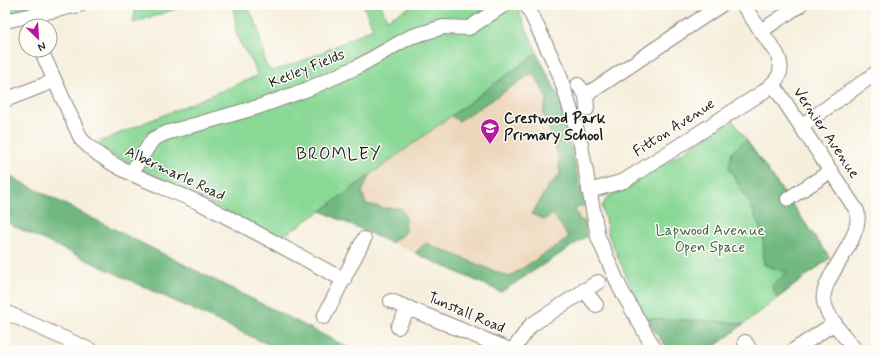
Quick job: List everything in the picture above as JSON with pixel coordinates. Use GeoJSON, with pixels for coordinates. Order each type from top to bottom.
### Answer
{"type":"FeatureCollection","features":[{"type":"Feature","properties":{"kind":"street"},"geometry":{"type":"LineString","coordinates":[[36,18],[60,7],[79,5]]}},
{"type":"Feature","properties":{"kind":"street","name":"Ketley Fields"},"geometry":{"type":"LineString","coordinates":[[131,173],[153,139],[166,133],[258,107],[308,89],[357,67],[410,37],[443,27],[469,28],[504,5]]}},
{"type":"Feature","properties":{"kind":"street"},"geometry":{"type":"LineString","coordinates":[[527,5],[559,74],[580,140],[598,236],[620,288],[655,350]]}},
{"type":"Feature","properties":{"kind":"street"},"geometry":{"type":"LineString","coordinates":[[587,109],[582,90],[721,5]]}},
{"type":"Feature","properties":{"kind":"street"},"geometry":{"type":"LineString","coordinates":[[743,5],[777,54],[781,64],[780,74],[772,84]]}},
{"type":"Feature","properties":{"kind":"street"},"geometry":{"type":"LineString","coordinates":[[761,31],[800,5]]}},
{"type":"Feature","properties":{"kind":"street"},"geometry":{"type":"LineString","coordinates":[[5,21],[18,21]]}},
{"type":"Feature","properties":{"kind":"street","name":"Albermarle Road"},"geometry":{"type":"LineString","coordinates":[[44,58],[81,139],[92,151],[131,173],[203,205],[344,280]]}},
{"type":"Feature","properties":{"kind":"street"},"geometry":{"type":"LineString","coordinates":[[800,126],[876,73]]}},
{"type":"Feature","properties":{"kind":"street"},"geometry":{"type":"LineString","coordinates":[[5,100],[54,81]]}},
{"type":"Feature","properties":{"kind":"street","name":"Fitton Avenue"},"geometry":{"type":"LineString","coordinates":[[589,191],[624,180],[757,96],[772,84]]}},
{"type":"Feature","properties":{"kind":"street","name":"Vernier Avenue"},"geometry":{"type":"LineString","coordinates":[[772,84],[855,208],[858,221],[855,231],[826,288],[823,300],[836,323],[855,350]]}},
{"type":"Feature","properties":{"kind":"street"},"geometry":{"type":"LineString","coordinates":[[798,197],[831,171]]}},
{"type":"Feature","properties":{"kind":"street"},"geometry":{"type":"LineString","coordinates":[[324,317],[364,239]]}},
{"type":"Feature","properties":{"kind":"street"},"geometry":{"type":"LineString","coordinates":[[512,350],[531,325],[598,282]]}},
{"type":"Feature","properties":{"kind":"street"},"geometry":{"type":"LineString","coordinates":[[584,290],[596,305]]}},
{"type":"Feature","properties":{"kind":"street","name":"Tunstall Road"},"geometry":{"type":"LineString","coordinates":[[391,301],[512,350]]}},
{"type":"Feature","properties":{"kind":"street","name":"Tunstall Road"},"geometry":{"type":"LineString","coordinates":[[398,327],[409,308]]}},
{"type":"Feature","properties":{"kind":"street"},"geometry":{"type":"LineString","coordinates":[[5,312],[90,350]]}},
{"type":"Feature","properties":{"kind":"street"},"geometry":{"type":"LineString","coordinates":[[794,350],[836,323]]}},
{"type":"Feature","properties":{"kind":"shaded area","name":"Crestwood Park Primary School"},"geometry":{"type":"Polygon","coordinates":[[[537,53],[557,93],[585,205],[586,237],[501,292],[321,211],[537,53]]]}},
{"type":"Feature","properties":{"kind":"green space"},"geometry":{"type":"Polygon","coordinates":[[[5,5],[47,5],[5,15],[5,5]]]}},
{"type":"Feature","properties":{"kind":"green space"},"geometry":{"type":"Polygon","coordinates":[[[136,5],[188,5],[133,23],[136,5]]]}},
{"type":"Feature","properties":{"kind":"green space"},"geometry":{"type":"Polygon","coordinates":[[[232,5],[247,5],[258,28],[265,63],[271,71],[310,58],[373,28],[363,5],[381,5],[387,19],[415,5],[516,5],[537,53],[321,211],[280,238],[98,148],[99,142],[257,76],[254,65],[237,36],[232,5]]]}},
{"type":"Feature","properties":{"kind":"green space"},"geometry":{"type":"Polygon","coordinates":[[[537,53],[557,93],[585,205],[575,208],[579,220],[585,221],[586,237],[501,292],[415,253],[426,243],[509,277],[569,238],[553,214],[544,220],[532,214],[548,186],[560,175],[558,155],[543,113],[547,98],[533,73],[459,121],[451,116],[537,53]]]}},
{"type":"Feature","properties":{"kind":"green space","name":"Lapwood Avenue Open Space"},"geometry":{"type":"Polygon","coordinates":[[[733,121],[830,258],[710,350],[669,350],[645,318],[609,237],[602,206],[608,197],[626,188],[733,121]]]}},
{"type":"Feature","properties":{"kind":"green space"},"geometry":{"type":"Polygon","coordinates":[[[746,140],[830,258],[777,298],[772,286],[787,272],[764,265],[763,236],[751,206],[729,168],[732,152],[746,140]]]}},
{"type":"Feature","properties":{"kind":"green space"},"geometry":{"type":"Polygon","coordinates":[[[5,174],[353,350],[280,350],[5,222],[5,174]]]}},
{"type":"Feature","properties":{"kind":"green space"},"geometry":{"type":"Polygon","coordinates":[[[370,175],[362,192],[366,204],[385,208],[401,208],[406,218],[405,233],[391,243],[321,211],[370,175]]]}},
{"type":"Feature","properties":{"kind":"green space"},"geometry":{"type":"Polygon","coordinates":[[[645,318],[718,321],[743,324],[710,350],[669,350],[645,318]]]}},
{"type":"Feature","properties":{"kind":"place","name":"Crestwood Park Primary School"},"geometry":{"type":"Point","coordinates":[490,145]}},
{"type":"Feature","properties":{"kind":"district","name":"BROMLEY"},"geometry":{"type":"Point","coordinates":[339,154]}}]}
